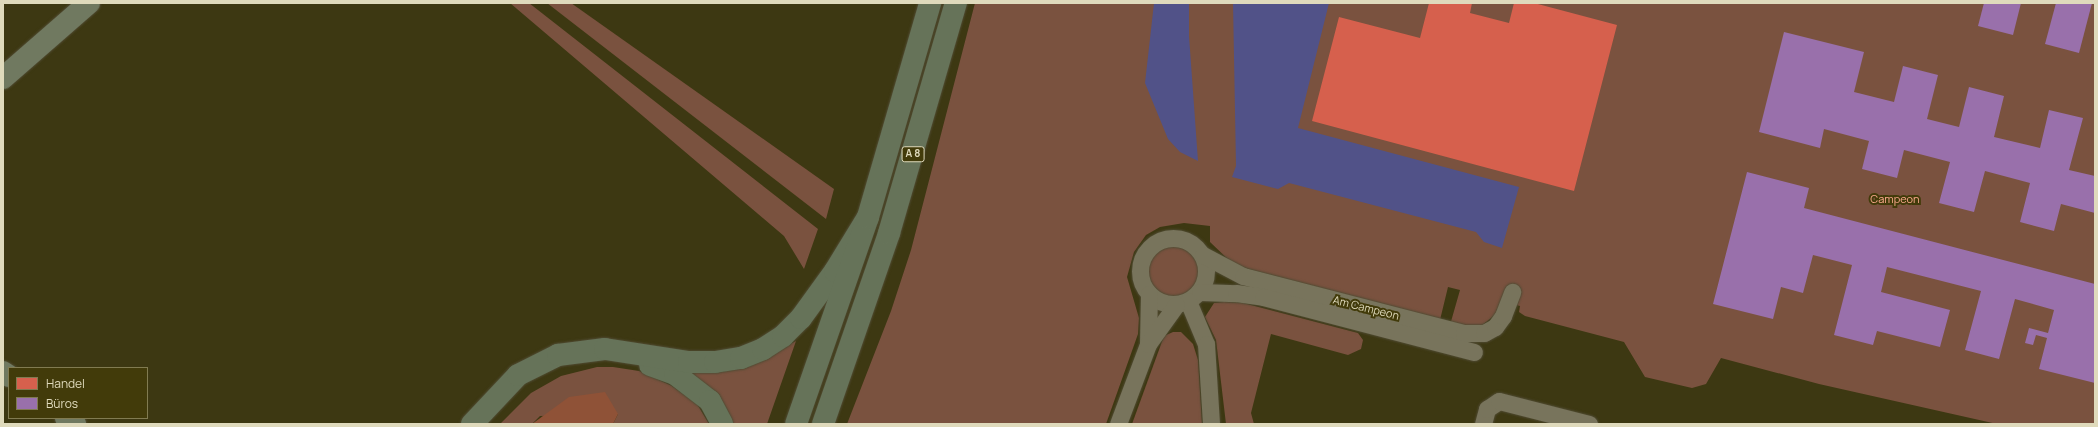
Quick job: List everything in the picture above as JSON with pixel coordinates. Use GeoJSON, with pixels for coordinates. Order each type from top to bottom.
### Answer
{"type":"FeatureCollection","features":[{"type":"Feature","properties":{"kind":"highway","name":"A 8"},"geometry":{"type":"LineString","coordinates":[[841,275],[868,217],[930,3]]}},
{"type":"Feature","properties":{"kind":"highway","name":"A 8"},"geometry":{"type":"LineString","coordinates":[[823,424],[869,295],[889,233],[956,3]]}},
{"type":"Feature","properties":{"kind":"highway"},"geometry":{"type":"LineString","coordinates":[[472,424],[504,387],[534,365],[558,355],[605,349],[689,362],[740,358],[764,349],[783,336],[841,275]]}},
{"type":"Feature","properties":{"kind":"highway"},"geometry":{"type":"LineString","coordinates":[[796,424],[841,275]]}},
{"type":"Feature","properties":{"kind":"highway"},"geometry":{"type":"LineString","coordinates":[[605,349],[675,374],[710,401],[722,424]]}},
{"type":"Feature","properties":{"kind":"main road"},"geometry":{"type":"LineString","coordinates":[[3,78],[90,3]]}},
{"type":"Feature","properties":{"kind":"street"},"geometry":{"type":"LineString","coordinates":[[1118,424],[1148,344],[1163,325],[1206,281],[1207,267],[1203,255],[1195,245],[1183,238],[1161,240],[1152,245],[1141,263],[1140,274],[1149,294],[1148,344]]}},
{"type":"Feature","properties":{"kind":"street","name":"Am Campeon"},"geometry":{"type":"LineString","coordinates":[[1203,255],[1243,276],[1464,333],[1484,333],[1494,327],[1504,316],[1512,292]]}},
{"type":"Feature","properties":{"kind":"street","name":"Am Campeon"},"geometry":{"type":"LineString","coordinates":[[1188,299],[1236,293],[1263,297],[1474,352]]}},
{"type":"Feature","properties":{"kind":"street"},"geometry":{"type":"LineString","coordinates":[[1149,294],[1161,302],[1188,299]]}},
{"type":"Feature","properties":{"kind":"street"},"geometry":{"type":"LineString","coordinates":[[1188,299],[1206,344],[1211,424]]}},
{"type":"Feature","properties":{"kind":"street"},"geometry":{"type":"LineString","coordinates":[[1163,325],[1173,321],[1183,322],[1193,328],[1206,344]]}},
{"type":"Feature","properties":{"kind":"street"},"geometry":{"type":"LineString","coordinates":[[1484,424],[1487,409],[1499,401],[1589,424]]}},
{"type":"Feature","properties":{"kind":"green space"},"geometry":{"type":"Polygon","coordinates":[[[510,3],[529,3],[818,229],[804,269],[784,236],[510,3]]]}},
{"type":"Feature","properties":{"kind":"green space"},"geometry":{"type":"Polygon","coordinates":[[[547,3],[571,3],[834,189],[826,219],[547,3]]]}},
{"type":"Feature","properties":{"kind":"green space","name":"Campeon"},"geometry":{"type":"Polygon","coordinates":[[[975,3],[2095,3],[2095,424],[1997,424],[1819,384],[1721,358],[1706,384],[1692,388],[1645,377],[1624,342],[1525,316],[1519,312],[1520,306],[1502,301],[1496,314],[1481,326],[1450,325],[1460,290],[1448,287],[1440,320],[1234,265],[1210,242],[1210,226],[1184,223],[1160,227],[1146,235],[1134,252],[1127,277],[1139,318],[1138,334],[1106,424],[847,424],[891,311],[911,250],[975,3]]]}},
{"type":"Feature","properties":{"kind":"green space"},"geometry":{"type":"Polygon","coordinates":[[[1174,244],[1184,246],[1193,252],[1199,261],[1201,271],[1199,281],[1193,290],[1184,296],[1174,298],[1164,296],[1155,290],[1149,281],[1147,271],[1149,261],[1155,252],[1164,246],[1174,244]]]}},
{"type":"Feature","properties":{"kind":"green space"},"geometry":{"type":"Polygon","coordinates":[[[1214,303],[1243,303],[1358,333],[1363,340],[1361,349],[1348,355],[1271,334],[1251,413],[1254,424],[1226,424],[1216,340],[1205,317],[1214,303]]]}},
{"type":"Feature","properties":{"kind":"green space"},"geometry":{"type":"Polygon","coordinates":[[[1173,332],[1181,332],[1193,344],[1198,360],[1202,424],[1132,424],[1164,336],[1173,332]]]}},
{"type":"Feature","properties":{"kind":"green space"},"geometry":{"type":"Polygon","coordinates":[[[796,341],[767,424],[733,424],[691,373],[746,368],[796,341]]]}},
{"type":"Feature","properties":{"kind":"green space"},"geometry":{"type":"Polygon","coordinates":[[[597,367],[613,367],[639,371],[672,386],[697,404],[709,424],[613,424],[618,414],[540,416],[532,424],[500,424],[531,393],[561,376],[597,367]]]}},
{"type":"Feature","properties":{"kind":"shaded area"},"geometry":{"type":"Polygon","coordinates":[[[605,392],[618,414],[613,424],[532,424],[569,397],[605,392]]]}},
{"type":"Feature","properties":{"kind":"water"},"geometry":{"type":"Polygon","coordinates":[[[1154,3],[1189,3],[1189,36],[1198,161],[1180,152],[1168,139],[1145,83],[1154,3]]]}},
{"type":"Feature","properties":{"kind":"water"},"geometry":{"type":"Polygon","coordinates":[[[1233,3],[1329,3],[1298,128],[1519,187],[1502,248],[1484,242],[1476,232],[1289,183],[1278,189],[1232,177],[1236,166],[1233,3]]]}},
{"type":"Feature","properties":{"kind":"building: Handel"},"geometry":{"type":"Polygon","coordinates":[[[1429,3],[1472,3],[1470,13],[1509,23],[1514,3],[1534,3],[1617,25],[1574,191],[1312,121],[1339,17],[1420,38],[1429,3]]]}},
{"type":"Feature","properties":{"kind":"building: Büros"},"geometry":{"type":"Polygon","coordinates":[[[1984,3],[2021,3],[2013,35],[1978,26],[1984,3]]]}},
{"type":"Feature","properties":{"kind":"building: Büros"},"geometry":{"type":"Polygon","coordinates":[[[2056,3],[2092,3],[2079,53],[2045,44],[2056,3]]]}},
{"type":"Feature","properties":{"kind":"building: Büros"},"geometry":{"type":"Polygon","coordinates":[[[1784,32],[1864,52],[1854,92],[1894,102],[1903,66],[1938,75],[1927,119],[1959,127],[1969,87],[2004,96],[1994,137],[2040,148],[2049,110],[2083,118],[2069,170],[2095,176],[2095,213],[2061,204],[2054,231],[2020,222],[2030,183],[1985,171],[1974,212],[1939,203],[1950,162],[1904,150],[1897,178],[1862,169],[1869,141],[1824,129],[1820,148],[1759,132],[1784,32]]]}},
{"type":"Feature","properties":{"kind":"building: Büros"},"geometry":{"type":"Polygon","coordinates":[[[1747,172],[1809,188],[1804,208],[2095,284],[2095,383],[2039,369],[2047,338],[2036,335],[2033,345],[2025,343],[2029,328],[2048,333],[2054,310],[2015,299],[1999,359],[1965,350],[1981,291],[1887,267],[1881,292],[1950,310],[1940,347],[1877,331],[1873,345],[1834,335],[1852,265],[1813,255],[1803,293],[1781,287],[1773,319],[1713,304],[1747,172]]]}}]}
